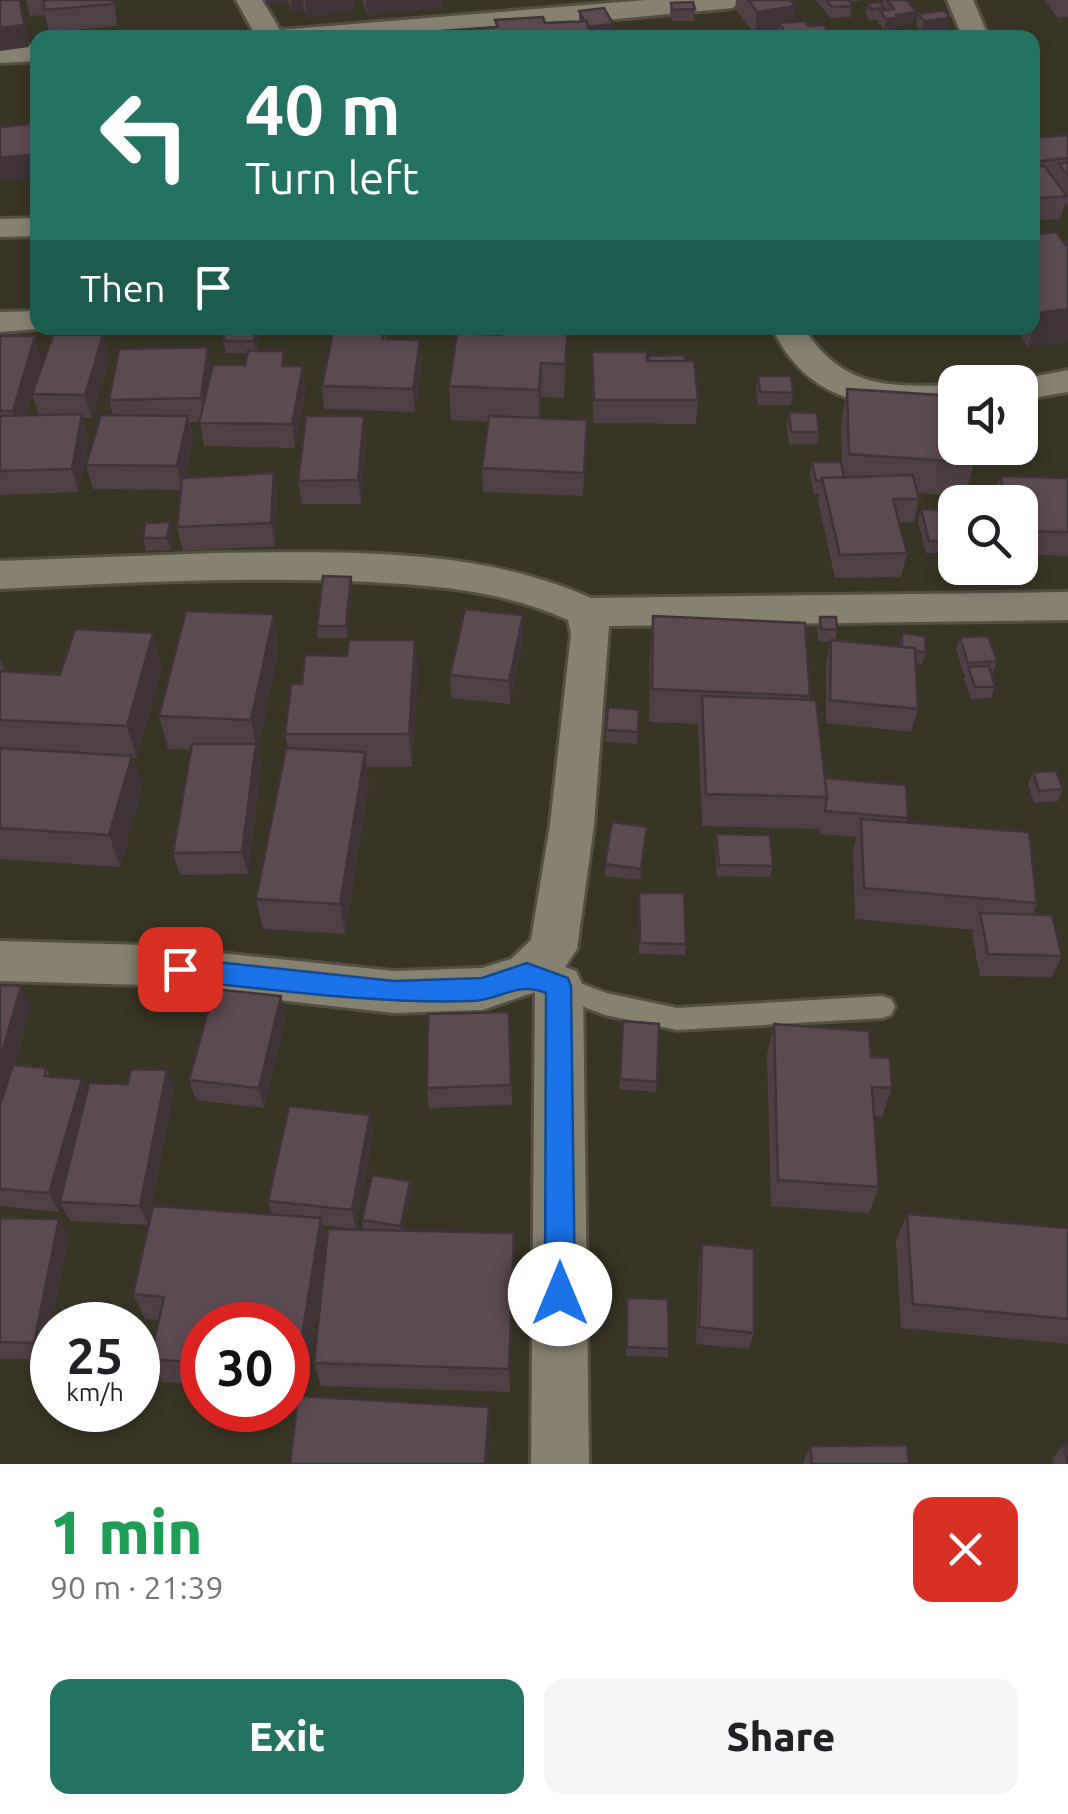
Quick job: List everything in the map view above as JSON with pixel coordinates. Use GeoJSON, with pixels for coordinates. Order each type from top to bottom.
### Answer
{"type":"FeatureCollection","features":[{"type":"Feature","properties":{"kind":"street"},"geometry":{"type":"LineString","coordinates":[[249,0],[266,30]]}},
{"type":"Feature","properties":{"kind":"street"},"geometry":{"type":"LineString","coordinates":[[388,30],[732,0]]}},
{"type":"Feature","properties":{"kind":"street"},"geometry":{"type":"LineString","coordinates":[[960,0],[973,30]]}},
{"type":"Feature","properties":{"kind":"street"},"geometry":{"type":"LineString","coordinates":[[616,13],[627,30]]}},
{"type":"Feature","properties":{"kind":"street"},"geometry":{"type":"LineString","coordinates":[[0,55],[30,53]]}},
{"type":"Feature","properties":{"kind":"street"},"geometry":{"type":"LineString","coordinates":[[0,228],[30,228]]}},
{"type":"Feature","properties":{"kind":"street"},"geometry":{"type":"LineString","coordinates":[[0,322],[30,321]]}},
{"type":"Feature","properties":{"kind":"street"},"geometry":{"type":"LineString","coordinates":[[793,335],[811,362],[862,394],[890,398],[938,397]]}},
{"type":"Feature","properties":{"kind":"street"},"geometry":{"type":"LineString","coordinates":[[1038,387],[1068,381]]}},
{"type":"Feature","properties":{"kind":"street"},"geometry":{"type":"LineString","coordinates":[[0,575],[368,568],[454,574],[564,596],[586,612],[1068,606]]}},
{"type":"Feature","properties":{"kind":"street"},"geometry":{"type":"LineString","coordinates":[[560,1464],[543,980],[553,948],[572,825],[591,634],[586,612]]}},
{"type":"Feature","properties":{"kind":"street"},"geometry":{"type":"LineString","coordinates":[[0,961],[144,965],[394,992],[482,989],[543,980]]}},
{"type":"Feature","properties":{"kind":"lane"},"geometry":{"type":"LineString","coordinates":[[543,980],[605,1004],[677,1019],[882,1007]]}},
{"type":"Feature","properties":{"kind":"building"},"geometry":{"type":"Polygon","coordinates":[[[0,0],[20,0],[24,25],[0,28],[0,0]]]}},
{"type":"Feature","properties":{"kind":"building"},"geometry":{"type":"Polygon","coordinates":[[[44,0],[112,0],[113,4],[44,10],[44,0]]]}},
{"type":"Feature","properties":{"kind":"building"},"geometry":{"type":"Polygon","coordinates":[[[748,0],[790,0],[796,6],[757,12],[748,0]]]}},
{"type":"Feature","properties":{"kind":"building"},"geometry":{"type":"Polygon","coordinates":[[[826,0],[849,0],[852,6],[832,7],[826,0]]]}},
{"type":"Feature","properties":{"kind":"building"},"geometry":{"type":"Polygon","coordinates":[[[887,0],[907,0],[916,12],[886,19],[880,11],[894,9],[887,0]]]}},
{"type":"Feature","properties":{"kind":"building"},"geometry":{"type":"Polygon","coordinates":[[[693,2],[695,9],[672,10],[671,3],[693,2]]]}},
{"type":"Feature","properties":{"kind":"building"},"geometry":{"type":"Polygon","coordinates":[[[880,2],[884,8],[871,9],[868,3],[880,2]]]}},
{"type":"Feature","properties":{"kind":"building"},"geometry":{"type":"Polygon","coordinates":[[[604,8],[613,24],[588,27],[579,11],[604,8]]]}},
{"type":"Feature","properties":{"kind":"building"},"geometry":{"type":"Polygon","coordinates":[[[944,10],[950,18],[924,21],[918,14],[944,10]]]}},
{"type":"Feature","properties":{"kind":"building"},"geometry":{"type":"Polygon","coordinates":[[[543,17],[545,23],[587,21],[590,30],[456,30],[498,27],[495,20],[543,17]]]}},
{"type":"Feature","properties":{"kind":"building"},"geometry":{"type":"Polygon","coordinates":[[[805,21],[808,26],[824,25],[827,30],[783,30],[779,23],[805,21]]]}},
{"type":"Feature","properties":{"kind":"building"},"geometry":{"type":"Polygon","coordinates":[[[30,124],[30,155],[0,158],[0,127],[30,124]]]}},
{"type":"Feature","properties":{"kind":"building"},"geometry":{"type":"Polygon","coordinates":[[[1068,135],[1068,158],[1040,161],[1040,137],[1068,135]]]}},
{"type":"Feature","properties":{"kind":"building"},"geometry":{"type":"Polygon","coordinates":[[[1068,162],[1068,176],[1059,164],[1068,162]]]}},
{"type":"Feature","properties":{"kind":"building"},"geometry":{"type":"Polygon","coordinates":[[[1040,166],[1044,166],[1067,196],[1040,198],[1040,166]]]}},
{"type":"Feature","properties":{"kind":"building"},"geometry":{"type":"Polygon","coordinates":[[[1056,232],[1068,248],[1068,309],[1040,313],[1040,234],[1056,232]]]}},
{"type":"Feature","properties":{"kind":"building"},"geometry":{"type":"Polygon","coordinates":[[[53,335],[103,335],[85,395],[32,394],[53,335]]]}},
{"type":"Feature","properties":{"kind":"building"},"geometry":{"type":"Polygon","coordinates":[[[224,335],[255,335],[254,341],[223,341],[224,335]]]}},
{"type":"Feature","properties":{"kind":"building"},"geometry":{"type":"Polygon","coordinates":[[[333,335],[420,340],[413,389],[322,386],[333,335]]]}},
{"type":"Feature","properties":{"kind":"building"},"geometry":{"type":"Polygon","coordinates":[[[457,335],[567,335],[565,364],[541,363],[539,390],[449,386],[457,335]]]}},
{"type":"Feature","properties":{"kind":"building"},"geometry":{"type":"Polygon","coordinates":[[[0,336],[35,336],[13,411],[0,411],[0,336]]]}},
{"type":"Feature","properties":{"kind":"building"},"geometry":{"type":"Polygon","coordinates":[[[208,347],[201,398],[109,400],[119,349],[208,347]]]}},
{"type":"Feature","properties":{"kind":"building"},"geometry":{"type":"Polygon","coordinates":[[[248,351],[284,351],[282,366],[303,366],[292,424],[199,423],[213,365],[245,365],[248,351]]]}},
{"type":"Feature","properties":{"kind":"building"},"geometry":{"type":"Polygon","coordinates":[[[592,352],[647,352],[647,361],[694,361],[698,400],[594,400],[592,352]]]}},
{"type":"Feature","properties":{"kind":"building"},"geometry":{"type":"Polygon","coordinates":[[[684,355],[685,361],[649,361],[648,356],[684,355]]]}},
{"type":"Feature","properties":{"kind":"building"},"geometry":{"type":"Polygon","coordinates":[[[758,376],[791,376],[793,393],[760,392],[758,376]]]}},
{"type":"Feature","properties":{"kind":"building"},"geometry":{"type":"Polygon","coordinates":[[[847,389],[938,395],[938,460],[849,454],[847,389]]]}},
{"type":"Feature","properties":{"kind":"building"},"geometry":{"type":"Polygon","coordinates":[[[789,412],[817,413],[819,432],[791,432],[789,412]]]}},
{"type":"Feature","properties":{"kind":"building"},"geometry":{"type":"Polygon","coordinates":[[[82,414],[72,469],[0,471],[0,416],[82,414]]]}},
{"type":"Feature","properties":{"kind":"building"},"geometry":{"type":"Polygon","coordinates":[[[101,415],[188,416],[177,466],[86,465],[101,415]]]}},
{"type":"Feature","properties":{"kind":"building"},"geometry":{"type":"Polygon","coordinates":[[[306,416],[364,416],[358,480],[298,481],[306,416]]]}},
{"type":"Feature","properties":{"kind":"building"},"geometry":{"type":"Polygon","coordinates":[[[489,416],[587,420],[584,473],[482,468],[489,416]]]}},
{"type":"Feature","properties":{"kind":"building"},"geometry":{"type":"Polygon","coordinates":[[[812,462],[841,462],[844,477],[816,481],[812,462]]]}},
{"type":"Feature","properties":{"kind":"building"},"geometry":{"type":"Polygon","coordinates":[[[274,473],[271,523],[177,527],[182,478],[274,473]]]}},
{"type":"Feature","properties":{"kind":"building"},"geometry":{"type":"Polygon","coordinates":[[[913,475],[919,499],[893,499],[907,553],[840,555],[822,478],[913,475]]]}},
{"type":"Feature","properties":{"kind":"building"},"geometry":{"type":"Polygon","coordinates":[[[1000,476],[1068,478],[1068,532],[1038,531],[1038,485],[1002,485],[1000,476]]]}},
{"type":"Feature","properties":{"kind":"building"},"geometry":{"type":"Polygon","coordinates":[[[921,509],[938,510],[938,541],[929,541],[921,509]]]}},
{"type":"Feature","properties":{"kind":"building"},"geometry":{"type":"Polygon","coordinates":[[[170,522],[167,538],[143,538],[145,523],[170,522]]]}},
{"type":"Feature","properties":{"kind":"building"},"geometry":{"type":"Polygon","coordinates":[[[323,576],[351,577],[346,626],[317,626],[323,576]]]}},
{"type":"Feature","properties":{"kind":"building"},"geometry":{"type":"Polygon","coordinates":[[[465,609],[523,615],[509,681],[450,675],[465,609]]]}},
{"type":"Feature","properties":{"kind":"building"},"geometry":{"type":"Polygon","coordinates":[[[186,611],[274,614],[251,720],[159,716],[186,611]]]}},
{"type":"Feature","properties":{"kind":"building"},"geometry":{"type":"Polygon","coordinates":[[[653,616],[805,623],[810,696],[652,689],[653,616]]]}},
{"type":"Feature","properties":{"kind":"building"},"geometry":{"type":"Polygon","coordinates":[[[820,617],[836,617],[837,630],[821,629],[820,617]]]}},
{"type":"Feature","properties":{"kind":"building"},"geometry":{"type":"Polygon","coordinates":[[[75,629],[153,633],[127,726],[0,720],[0,671],[60,675],[75,629]]]}},
{"type":"Feature","properties":{"kind":"building"},"geometry":{"type":"Polygon","coordinates":[[[902,633],[925,636],[926,652],[902,647],[902,633]]]}},
{"type":"Feature","properties":{"kind":"building"},"geometry":{"type":"Polygon","coordinates":[[[988,636],[997,661],[968,663],[960,637],[988,636]]]}},
{"type":"Feature","properties":{"kind":"building"},"geometry":{"type":"Polygon","coordinates":[[[349,640],[415,640],[409,734],[285,734],[291,684],[302,684],[305,655],[347,656],[349,640]]]}},
{"type":"Feature","properties":{"kind":"building"},"geometry":{"type":"Polygon","coordinates":[[[831,640],[915,648],[918,709],[830,700],[831,640]]]}},
{"type":"Feature","properties":{"kind":"building"},"geometry":{"type":"Polygon","coordinates":[[[989,666],[995,687],[975,687],[968,667],[989,666]]]}},
{"type":"Feature","properties":{"kind":"building"},"geometry":{"type":"Polygon","coordinates":[[[702,696],[816,700],[827,797],[706,794],[702,696]]]}},
{"type":"Feature","properties":{"kind":"building"},"geometry":{"type":"Polygon","coordinates":[[[608,707],[639,710],[638,732],[606,730],[608,707]]]}},
{"type":"Feature","properties":{"kind":"building"},"geometry":{"type":"Polygon","coordinates":[[[192,744],[256,744],[242,852],[173,853],[192,744]]]}},
{"type":"Feature","properties":{"kind":"building"},"geometry":{"type":"Polygon","coordinates":[[[0,748],[132,756],[109,835],[0,828],[0,748]]]}},
{"type":"Feature","properties":{"kind":"building"},"geometry":{"type":"Polygon","coordinates":[[[286,748],[365,752],[340,904],[256,899],[286,748]]]}},
{"type":"Feature","properties":{"kind":"building"},"geometry":{"type":"Polygon","coordinates":[[[1056,771],[1063,789],[1039,791],[1033,772],[1056,771]]]}},
{"type":"Feature","properties":{"kind":"building"},"geometry":{"type":"Polygon","coordinates":[[[825,778],[906,785],[908,818],[825,811],[825,778]]]}},
{"type":"Feature","properties":{"kind":"building"},"geometry":{"type":"Polygon","coordinates":[[[861,819],[1029,832],[1037,903],[864,888],[861,819]]]}},
{"type":"Feature","properties":{"kind":"building"},"geometry":{"type":"Polygon","coordinates":[[[612,822],[647,827],[641,869],[605,864],[612,822]]]}},
{"type":"Feature","properties":{"kind":"building"},"geometry":{"type":"Polygon","coordinates":[[[716,834],[770,835],[773,866],[719,865],[716,834]]]}},
{"type":"Feature","properties":{"kind":"building"},"geometry":{"type":"Polygon","coordinates":[[[639,893],[684,893],[686,944],[640,943],[639,893]]]}},
{"type":"Feature","properties":{"kind":"building"},"geometry":{"type":"Polygon","coordinates":[[[980,913],[1052,915],[1062,956],[988,954],[980,913]]]}},
{"type":"Feature","properties":{"kind":"building"},"geometry":{"type":"Polygon","coordinates":[[[0,985],[21,986],[0,1060],[0,985]]]}},
{"type":"Feature","properties":{"kind":"building"},"geometry":{"type":"Polygon","coordinates":[[[214,989],[281,996],[259,1088],[189,1080],[214,989]]]}},
{"type":"Feature","properties":{"kind":"building"},"geometry":{"type":"Polygon","coordinates":[[[509,1012],[511,1085],[427,1088],[428,1014],[509,1012]]]}},
{"type":"Feature","properties":{"kind":"building"},"geometry":{"type":"Polygon","coordinates":[[[623,1021],[659,1024],[657,1082],[620,1079],[623,1021]]]}},
{"type":"Feature","properties":{"kind":"building"},"geometry":{"type":"Polygon","coordinates":[[[774,1024],[869,1031],[871,1057],[890,1058],[892,1088],[872,1087],[879,1187],[778,1180],[774,1024]]]}},
{"type":"Feature","properties":{"kind":"building"},"geometry":{"type":"Polygon","coordinates":[[[13,1065],[46,1068],[44,1076],[82,1079],[49,1193],[0,1189],[0,1105],[13,1065]]]}},
{"type":"Feature","properties":{"kind":"building"},"geometry":{"type":"Polygon","coordinates":[[[131,1069],[167,1070],[140,1206],[60,1202],[89,1083],[128,1084],[131,1069]]]}},
{"type":"Feature","properties":{"kind":"building"},"geometry":{"type":"Polygon","coordinates":[[[289,1106],[370,1115],[352,1210],[268,1201],[289,1106]]]}},
{"type":"Feature","properties":{"kind":"building"},"geometry":{"type":"Polygon","coordinates":[[[372,1175],[410,1181],[401,1226],[362,1220],[372,1175]]]}},
{"type":"Feature","properties":{"kind":"building"},"geometry":{"type":"Polygon","coordinates":[[[153,1206],[321,1218],[307,1302],[180,1302],[180,1361],[160,1360],[164,1297],[133,1294],[153,1206]]]}},
{"type":"Feature","properties":{"kind":"building"},"geometry":{"type":"Polygon","coordinates":[[[907,1214],[1068,1228],[1068,1319],[913,1304],[907,1214]]]}},
{"type":"Feature","properties":{"kind":"building"},"geometry":{"type":"Polygon","coordinates":[[[0,1218],[59,1219],[42,1302],[30,1302],[30,1343],[0,1342],[0,1218]]]}},
{"type":"Feature","properties":{"kind":"building"},"geometry":{"type":"Polygon","coordinates":[[[328,1229],[514,1233],[509,1369],[314,1363],[328,1229]]]}},
{"type":"Feature","properties":{"kind":"building"},"geometry":{"type":"Polygon","coordinates":[[[702,1244],[754,1249],[754,1333],[699,1327],[702,1244]]]}},
{"type":"Feature","properties":{"kind":"building"},"geometry":{"type":"Polygon","coordinates":[[[627,1298],[668,1299],[669,1349],[627,1347],[627,1298]]]}},
{"type":"Feature","properties":{"kind":"building"},"geometry":{"type":"Polygon","coordinates":[[[310,1397],[489,1407],[485,1464],[290,1464],[294,1432],[310,1432],[310,1397]]]}},
{"type":"Feature","properties":{"kind":"building"},"geometry":{"type":"Polygon","coordinates":[[[907,1445],[909,1464],[812,1464],[810,1446],[907,1445]]]}},
{"type":"Feature","properties":{"kind":"route"},"geometry":{"type":"LineString","coordinates":[[180,969],[394,992],[482,989],[527,974],[558,986],[560,1294]]}}]}
